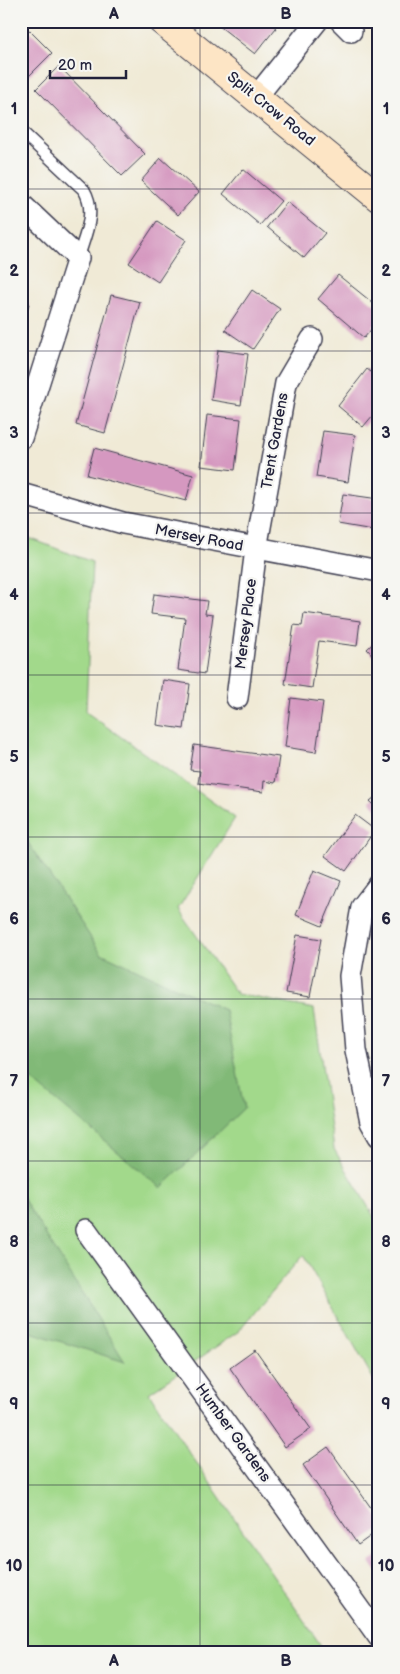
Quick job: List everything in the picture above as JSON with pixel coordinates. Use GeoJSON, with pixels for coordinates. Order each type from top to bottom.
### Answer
{"type":"FeatureCollection","features":[{"type":"Feature","properties":{"kind":"street","name":"Split Crow Road"},"geometry":{"type":"LineString","coordinates":[[162,21],[257,96],[379,198]]}},
{"type":"Feature","properties":{"kind":"street"},"geometry":{"type":"LineString","coordinates":[[257,96],[317,21]]}},
{"type":"Feature","properties":{"kind":"street"},"geometry":{"type":"LineString","coordinates":[[21,204],[78,258],[21,438]]}},
{"type":"Feature","properties":{"kind":"street","name":"Trent Gardens"},"geometry":{"type":"LineString","coordinates":[[256,549],[286,383],[312,340]]}},
{"type":"Feature","properties":{"kind":"street","name":"Mersey Road"},"geometry":{"type":"LineString","coordinates":[[21,494],[123,523],[379,571]]}},
{"type":"Feature","properties":{"kind":"street","name":"Mersey Place"},"geometry":{"type":"LineString","coordinates":[[236,698],[256,549]]}},
{"type":"Feature","properties":{"kind":"street"},"geometry":{"type":"LineString","coordinates":[[379,885],[362,907],[350,976],[356,1050],[371,1122],[379,1136]]}},
{"type":"Feature","properties":{"kind":"street","name":"Humber Gardens"},"geometry":{"type":"LineString","coordinates":[[86,1230],[379,1637]]}},
{"type":"Feature","properties":{"kind":"lane"},"geometry":{"type":"LineString","coordinates":[[21,130],[84,190],[91,201],[91,216],[78,258]]}},
{"type":"Feature","properties":{"kind":"green space"},"geometry":{"type":"Polygon","coordinates":[[[21,535],[92,562],[86,712],[235,818],[178,909],[237,994],[314,1009],[334,1149],[379,1225],[379,1389],[303,1255],[239,1331],[149,1393],[326,1653],[24,1653],[21,1650],[21,535]]]}},
{"type":"Feature","properties":{"kind":"green space"},"geometry":{"type":"Polygon","coordinates":[[[21,832],[101,953],[225,1010],[244,1108],[161,1188],[21,1071],[21,832]]]}},
{"type":"Feature","properties":{"kind":"green space"},"geometry":{"type":"Polygon","coordinates":[[[21,1195],[125,1362],[21,1329],[21,1195]]]}},
{"type":"Feature","properties":{"kind":"building"},"geometry":{"type":"Polygon","coordinates":[[[213,21],[268,21],[276,28],[255,54],[213,21]]]}},
{"type":"Feature","properties":{"kind":"building"},"geometry":{"type":"Polygon","coordinates":[[[21,22],[52,53],[28,77],[21,70],[21,22]]]}},
{"type":"Feature","properties":{"kind":"building"},"geometry":{"type":"Polygon","coordinates":[[[59,66],[145,154],[122,176],[36,89],[59,66]]]}},
{"type":"Feature","properties":{"kind":"building"},"geometry":{"type":"Polygon","coordinates":[[[161,158],[199,192],[178,215],[141,181],[161,158]]]}},
{"type":"Feature","properties":{"kind":"building"},"geometry":{"type":"Polygon","coordinates":[[[243,169],[281,201],[260,225],[223,194],[243,169]]]}},
{"type":"Feature","properties":{"kind":"building"},"geometry":{"type":"Polygon","coordinates":[[[287,202],[325,233],[304,258],[267,227],[287,202]]]}},
{"type":"Feature","properties":{"kind":"building"},"geometry":{"type":"Polygon","coordinates":[[[157,221],[186,240],[158,282],[129,263],[157,221]]]}},
{"type":"Feature","properties":{"kind":"building"},"geometry":{"type":"Polygon","coordinates":[[[338,275],[379,308],[379,320],[364,338],[318,299],[338,275]]]}},
{"type":"Feature","properties":{"kind":"building"},"geometry":{"type":"Polygon","coordinates":[[[252,290],[280,309],[253,349],[225,330],[252,290]]]}},
{"type":"Feature","properties":{"kind":"building"},"geometry":{"type":"Polygon","coordinates":[[[111,295],[140,302],[105,433],[76,425],[111,295]]]}},
{"type":"Feature","properties":{"kind":"building"},"geometry":{"type":"Polygon","coordinates":[[[21,302],[29,304],[22,326],[21,326],[21,302]]]}},
{"type":"Feature","properties":{"kind":"building"},"geometry":{"type":"Polygon","coordinates":[[[218,350],[248,354],[241,405],[211,400],[218,350]]]}},
{"type":"Feature","properties":{"kind":"building"},"geometry":{"type":"Polygon","coordinates":[[[367,369],[379,378],[379,408],[363,427],[338,406],[367,369]]]}},
{"type":"Feature","properties":{"kind":"building"},"geometry":{"type":"Polygon","coordinates":[[[207,415],[241,419],[235,470],[201,466],[207,415]]]}},
{"type":"Feature","properties":{"kind":"building"},"geometry":{"type":"Polygon","coordinates":[[[323,431],[355,435],[348,482],[316,477],[323,431]]]}},
{"type":"Feature","properties":{"kind":"building"},"geometry":{"type":"Polygon","coordinates":[[[94,448],[193,475],[186,501],[87,475],[94,448]]]}},
{"type":"Feature","properties":{"kind":"building"},"geometry":{"type":"Polygon","coordinates":[[[343,494],[379,499],[379,531],[338,524],[343,494]]]}},
{"type":"Feature","properties":{"kind":"building"},"geometry":{"type":"Polygon","coordinates":[[[154,594],[207,601],[205,614],[213,615],[205,674],[178,670],[185,618],[151,614],[154,594]]]}},
{"type":"Feature","properties":{"kind":"building"},"geometry":{"type":"Polygon","coordinates":[[[304,613],[360,621],[357,646],[319,641],[312,688],[285,684],[294,625],[302,626],[304,613]]]}},
{"type":"Feature","properties":{"kind":"building"},"geometry":{"type":"Polygon","coordinates":[[[379,638],[379,662],[367,649],[379,638]]]}},
{"type":"Feature","properties":{"kind":"building"},"geometry":{"type":"Polygon","coordinates":[[[163,680],[190,684],[184,729],[157,725],[163,680]]]}},
{"type":"Feature","properties":{"kind":"building"},"geometry":{"type":"Polygon","coordinates":[[[291,698],[323,702],[316,752],[285,747],[291,698]]]}},
{"type":"Feature","properties":{"kind":"building"},"geometry":{"type":"Polygon","coordinates":[[[194,745],[279,757],[275,783],[264,781],[263,792],[198,783],[200,771],[190,770],[194,745]]]}},
{"type":"Feature","properties":{"kind":"building"},"geometry":{"type":"Polygon","coordinates":[[[379,794],[379,811],[370,801],[379,794]]]}},
{"type":"Feature","properties":{"kind":"building"},"geometry":{"type":"Polygon","coordinates":[[[355,815],[375,830],[346,871],[325,856],[355,815]]]}},
{"type":"Feature","properties":{"kind":"building"},"geometry":{"type":"Polygon","coordinates":[[[314,870],[341,881],[322,926],[296,915],[314,870]]]}},
{"type":"Feature","properties":{"kind":"building"},"geometry":{"type":"Polygon","coordinates":[[[297,935],[321,939],[310,997],[286,993],[297,935]]]}},
{"type":"Feature","properties":{"kind":"building"},"geometry":{"type":"Polygon","coordinates":[[[255,1350],[311,1429],[285,1447],[230,1368],[255,1350]]]}},
{"type":"Feature","properties":{"kind":"building"},"geometry":{"type":"Polygon","coordinates":[[[328,1447],[379,1519],[379,1530],[358,1545],[303,1465],[328,1447]]]}},
{"type":"Feature","properties":{"kind":"building"},"geometry":{"type":"Polygon","coordinates":[[[379,1556],[379,1575],[370,1562],[379,1556]]]}}]}
